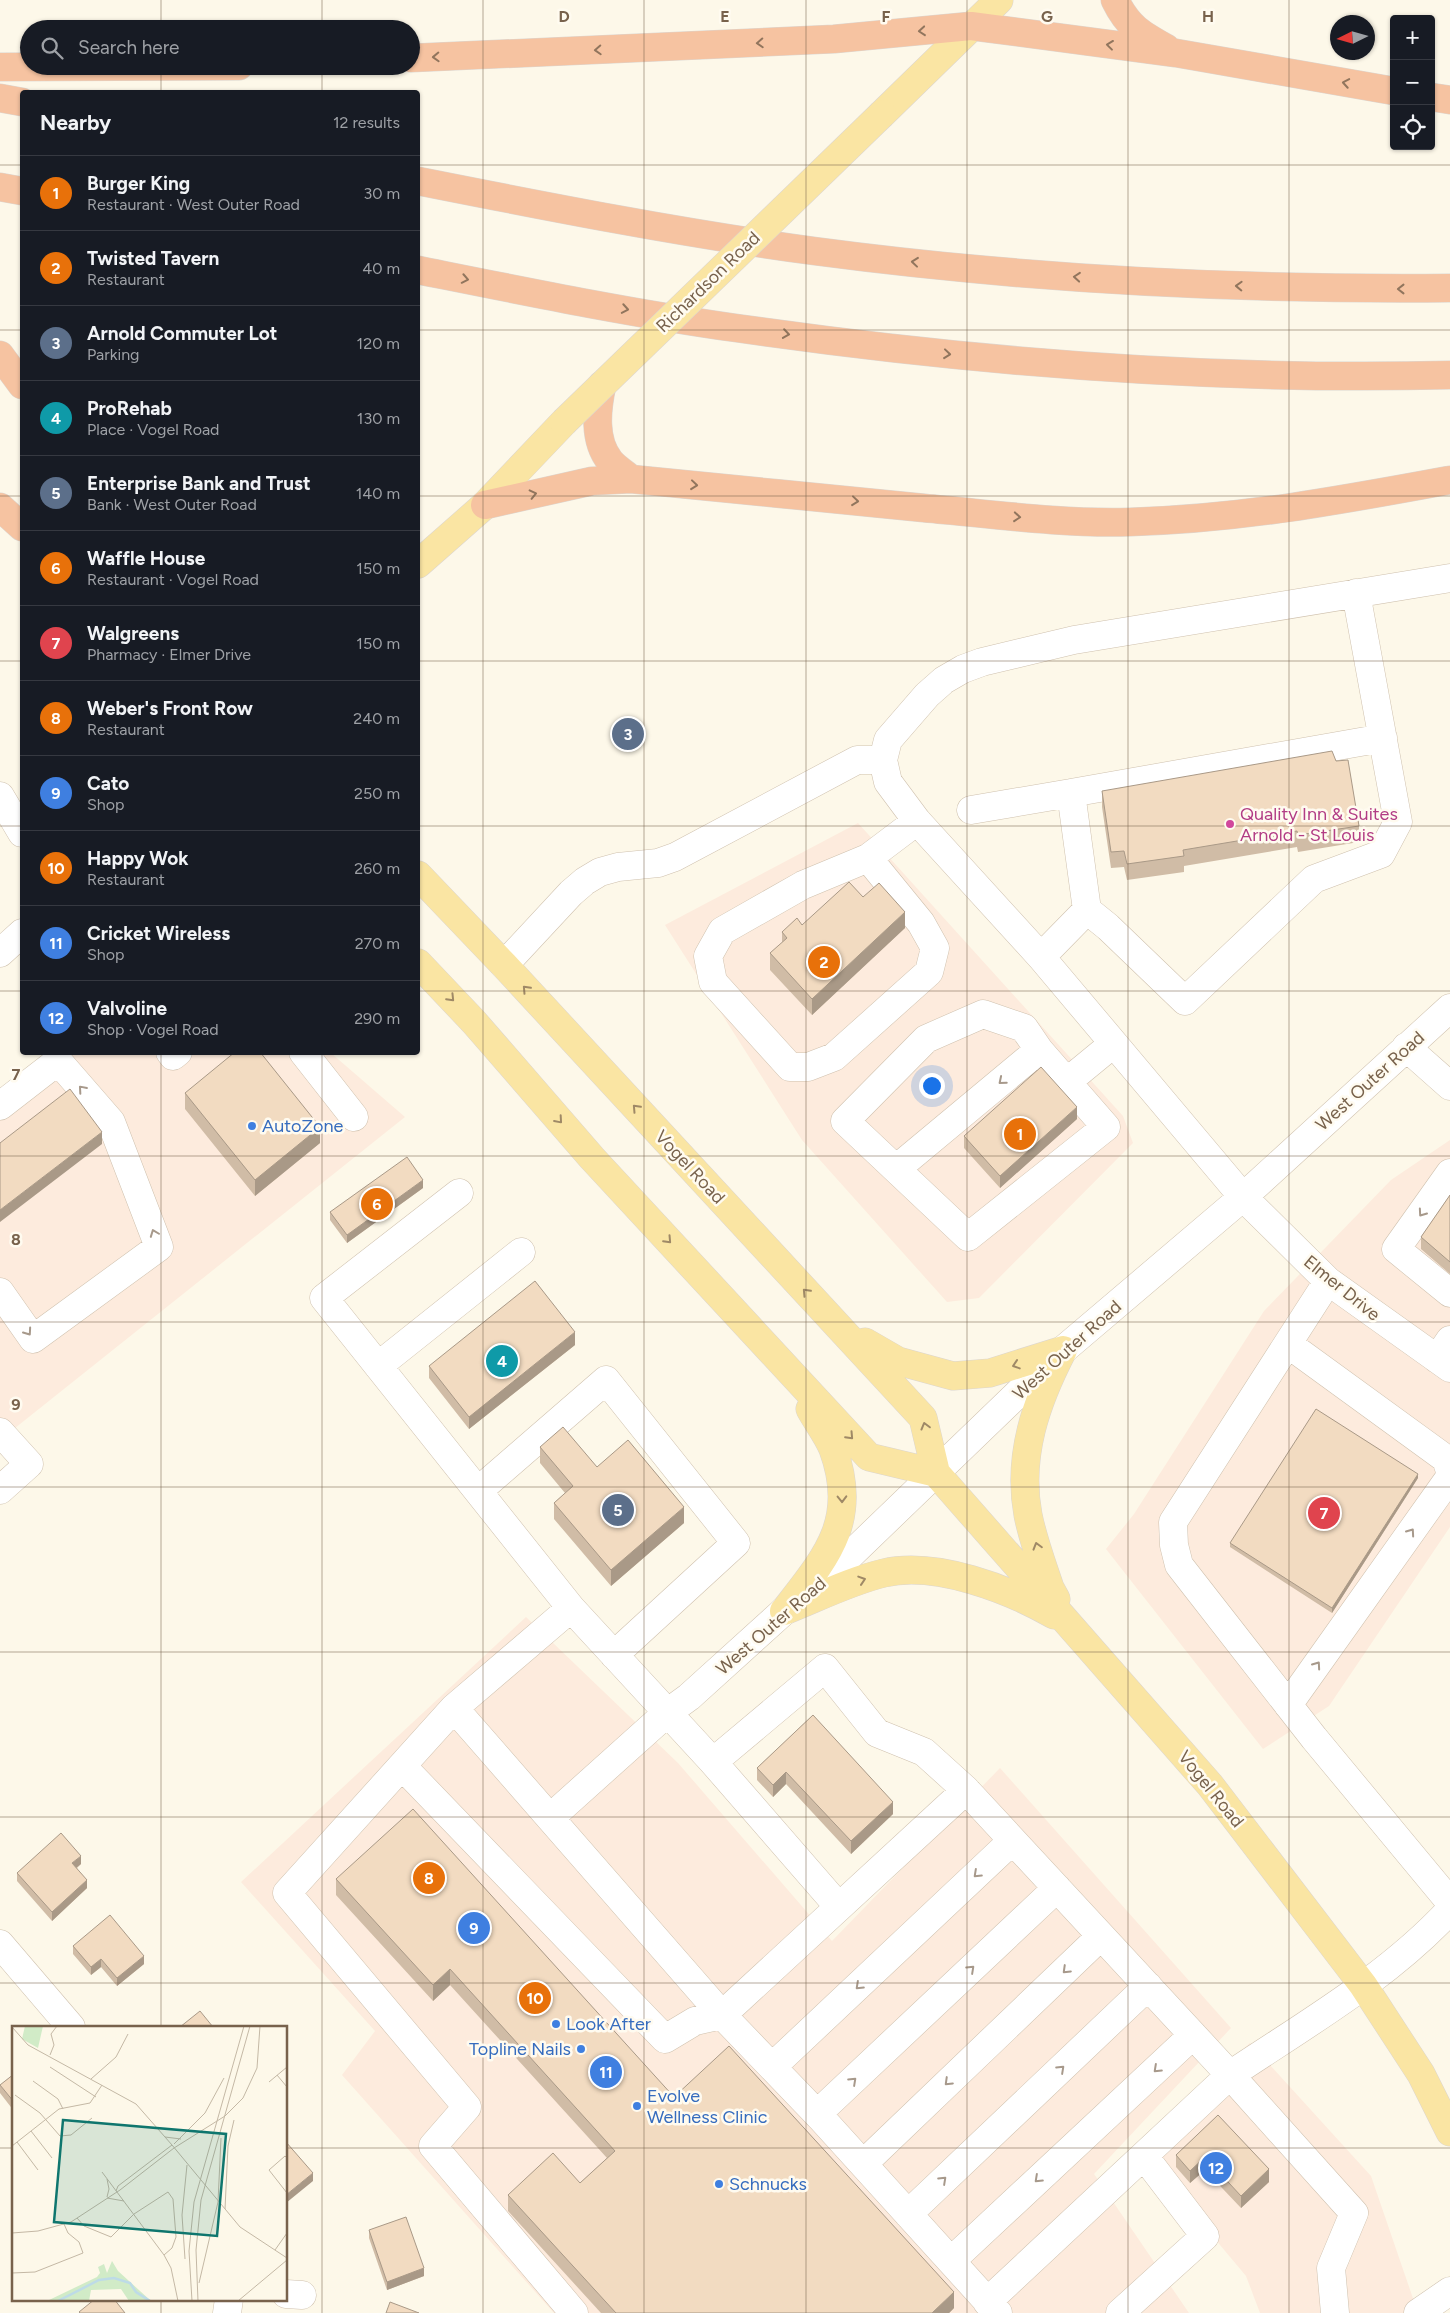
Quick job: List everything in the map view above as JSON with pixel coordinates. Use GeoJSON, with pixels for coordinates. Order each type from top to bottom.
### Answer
{"type":"FeatureCollection","features":[{"type":"Feature","properties":{"kind":"highway"},"geometry":{"type":"LineString","coordinates":[[1115,0],[1121,13],[1138,32],[1176,53]]}},
{"type":"Feature","properties":{"kind":"highway"},"geometry":{"type":"LineString","coordinates":[[420,58],[834,39],[971,26],[1176,53],[1390,90]]}},
{"type":"Feature","properties":{"kind":"highway"},"geometry":{"type":"LineString","coordinates":[[0,67],[20,67]]}},
{"type":"Feature","properties":{"kind":"highway"},"geometry":{"type":"LineString","coordinates":[[0,98],[20,102]]}},
{"type":"Feature","properties":{"kind":"highway"},"geometry":{"type":"LineString","coordinates":[[1435,98],[1450,100]]}},
{"type":"Feature","properties":{"kind":"highway"},"geometry":{"type":"LineString","coordinates":[[420,181],[674,230],[815,251],[955,267],[1095,279],[1237,286],[1450,288]]}},
{"type":"Feature","properties":{"kind":"highway"},"geometry":{"type":"LineString","coordinates":[[0,186],[20,191]]}},
{"type":"Feature","properties":{"kind":"highway"},"geometry":{"type":"LineString","coordinates":[[420,270],[734,328],[978,357],[1130,369],[1271,374],[1450,375]]}},
{"type":"Feature","properties":{"kind":"highway"},"geometry":{"type":"LineString","coordinates":[[0,354],[20,382]]}},
{"type":"Feature","properties":{"kind":"highway"},"geometry":{"type":"LineString","coordinates":[[602,385],[598,409],[600,438],[609,461],[631,478]]}},
{"type":"Feature","properties":{"kind":"highway"},"geometry":{"type":"LineString","coordinates":[[486,505],[592,480],[631,478],[1002,516],[1074,521],[1129,522],[1240,516],[1307,507],[1450,480]]}},
{"type":"Feature","properties":{"kind":"highway"},"geometry":{"type":"LineString","coordinates":[[0,507],[20,525]]}},
{"type":"Feature","properties":{"kind":"main road","name":"Richardson Road"},"geometry":{"type":"LineString","coordinates":[[420,562],[486,505],[564,422],[999,0]]}},
{"type":"Feature","properties":{"kind":"main road","name":"Vogel Road"},"geometry":{"type":"LineString","coordinates":[[420,877],[504,965],[924,1418],[936,1473],[1210,1785],[1363,1985],[1421,2074],[1450,2132]]}},
{"type":"Feature","properties":{"kind":"main road"},"geometry":{"type":"LineString","coordinates":[[420,965],[474,1022],[592,1158],[869,1457],[936,1473]]}},
{"type":"Feature","properties":{"kind":"main road"},"geometry":{"type":"LineString","coordinates":[[831,1319],[898,1361],[953,1376],[990,1374],[1063,1350]]}},
{"type":"Feature","properties":{"kind":"main road"},"geometry":{"type":"LineString","coordinates":[[1063,1350],[1047,1382],[1035,1414],[1027,1445],[1024,1478],[1028,1516],[1038,1551],[1050,1588],[1068,1623]]}},
{"type":"Feature","properties":{"kind":"main road"},"geometry":{"type":"LineString","coordinates":[[780,1361],[833,1448],[842,1483],[843,1505],[839,1529],[827,1553],[784,1611]]}},
{"type":"Feature","properties":{"kind":"main road"},"geometry":{"type":"LineString","coordinates":[[784,1611],[884,1573],[918,1570],[958,1577],[995,1588],[1032,1603],[1068,1623]]}},
{"type":"Feature","properties":{"kind":"street"},"geometry":{"type":"LineString","coordinates":[[504,965],[571,893],[600,872],[618,867],[658,863],[675,857],[857,760],[883,760],[888,740],[903,722],[944,680],[963,669],[1074,640],[1450,578]]}},
{"type":"Feature","properties":{"kind":"street"},"geometry":{"type":"LineString","coordinates":[[1070,793],[1087,910],[1108,927],[1185,1001],[1314,879],[1381,854],[1398,822],[1356,593]]}},
{"type":"Feature","properties":{"kind":"street"},"geometry":{"type":"LineString","coordinates":[[971,810],[1383,738]]}},
{"type":"Feature","properties":{"kind":"street","name":"Elmer Drive"},"geometry":{"type":"LineString","coordinates":[[883,760],[888,782],[917,821],[1041,957],[1243,1197],[1328,1281],[1446,1356]]}},
{"type":"Feature","properties":{"kind":"street"},"geometry":{"type":"LineString","coordinates":[[0,796],[20,830]]}},
{"type":"Feature","properties":{"kind":"street"},"geometry":{"type":"LineString","coordinates":[[868,858],[921,923],[935,948],[929,972],[834,1057],[808,1067],[790,1067],[712,982],[708,956],[722,932],[803,885],[868,858],[917,821]]}},
{"type":"Feature","properties":{"kind":"street"},"geometry":{"type":"LineString","coordinates":[[1041,957],[1087,910]]}},
{"type":"Feature","properties":{"kind":"street"},"geometry":{"type":"LineString","coordinates":[[0,953],[20,935]]}},
{"type":"Feature","properties":{"kind":"street","name":"West Outer Road"},"geometry":{"type":"LineString","coordinates":[[550,1818],[784,1611],[816,1588],[1063,1350],[1243,1197],[1450,1008]]}},
{"type":"Feature","properties":{"kind":"street"},"geometry":{"type":"LineString","coordinates":[[982,1014],[1024,1028],[1039,1050],[1068,1082],[1106,1127],[968,1237],[845,1121],[926,1039],[982,1014]]}},
{"type":"Feature","properties":{"kind":"street"},"geometry":{"type":"LineString","coordinates":[[1068,1082],[1113,1044]]}},
{"type":"Feature","properties":{"kind":"street"},"geometry":{"type":"LineString","coordinates":[[1406,1047],[1450,1086]]}},
{"type":"Feature","properties":{"kind":"street"},"geometry":{"type":"LineString","coordinates":[[896,1169],[1039,1050]]}},
{"type":"Feature","properties":{"kind":"street"},"geometry":{"type":"LineString","coordinates":[[305,1055],[354,1117]]}},
{"type":"Feature","properties":{"kind":"street"},"geometry":{"type":"LineString","coordinates":[[0,1106],[58,1061],[111,1122],[159,1246],[33,1339],[0,1292]]}},
{"type":"Feature","properties":{"kind":"street"},"geometry":{"type":"LineString","coordinates":[[1450,1174],[1396,1249],[1450,1293]]}},
{"type":"Feature","properties":{"kind":"street"},"geometry":{"type":"LineString","coordinates":[[460,1193],[324,1298],[571,1608],[713,1762],[839,1907]]}},
{"type":"Feature","properties":{"kind":"street"},"geometry":{"type":"LineString","coordinates":[[378,1366],[520,1252]]}},
{"type":"Feature","properties":{"kind":"street"},"geometry":{"type":"LineString","coordinates":[[454,1708],[722,2014],[817,2114],[993,2307],[1144,2156],[1230,2075],[1363,1985],[1410,1950],[1448,1914],[1179,1565],[1174,1545],[1173,1522],[1328,1281]]}},
{"type":"Feature","properties":{"kind":"street"},"geometry":{"type":"LineString","coordinates":[[1288,1344],[1446,1459],[1450,1471]]}},
{"type":"Feature","properties":{"kind":"street"},"geometry":{"type":"LineString","coordinates":[[478,1491],[606,1380],[736,1543],[614,1655]]}},
{"type":"Feature","properties":{"kind":"street"},"geometry":{"type":"LineString","coordinates":[[0,1432],[28,1464],[0,1490]]}},
{"type":"Feature","properties":{"kind":"street"},"geometry":{"type":"LineString","coordinates":[[1288,1705],[1450,1477]]}},
{"type":"Feature","properties":{"kind":"street"},"geometry":{"type":"LineString","coordinates":[[571,1608],[454,1708],[287,1893],[467,2107],[433,2146],[574,2313]]}},
{"type":"Feature","properties":{"kind":"street"},"geometry":{"type":"LineString","coordinates":[[713,1762],[825,1668],[876,1733],[924,1752],[966,1790],[1230,2075],[1354,2213],[1331,2268],[1335,2313]]}},
{"type":"Feature","properties":{"kind":"street"},"geometry":{"type":"LineString","coordinates":[[402,1766],[665,2039],[695,2021],[722,2014],[966,1790]]}},
{"type":"Feature","properties":{"kind":"street"},"geometry":{"type":"LineString","coordinates":[[772,2067],[1012,1841]]}},
{"type":"Feature","properties":{"kind":"street"},"geometry":{"type":"LineString","coordinates":[[817,2114],[1057,1888]]}},
{"type":"Feature","properties":{"kind":"street"},"geometry":{"type":"LineString","coordinates":[[863,2164],[1101,1936]]}},
{"type":"Feature","properties":{"kind":"street"},"geometry":{"type":"LineString","coordinates":[[0,1944],[70,2026]]}},
{"type":"Feature","properties":{"kind":"street"},"geometry":{"type":"LineString","coordinates":[[908,2214],[1148,1986]]}},
{"type":"Feature","properties":{"kind":"street"},"geometry":{"type":"LineString","coordinates":[[951,2261],[1193,2035]]}},
{"type":"Feature","properties":{"kind":"street"},"geometry":{"type":"LineString","coordinates":[[1120,2313],[1206,2236],[1144,2156]]}},
{"type":"Feature","properties":{"kind":"street"},"geometry":{"type":"LineString","coordinates":[[1418,2313],[1450,2291]]}},
{"type":"Feature","properties":{"kind":"street"},"geometry":{"type":"LineString","coordinates":[[227,2313],[229,2300]]}},
{"type":"Feature","properties":{"kind":"shaded area"},"geometry":{"type":"Polygon","coordinates":[[[858,823],[1123,1116],[1133,1143],[979,1298],[947,1302],[802,1140],[665,925],[858,823]]]}},
{"type":"Feature","properties":{"kind":"shaded area"},"geometry":{"type":"Polygon","coordinates":[[[70,1055],[333,1055],[405,1117],[0,1440],[0,1095],[70,1055]]]}},
{"type":"Feature","properties":{"kind":"shaded area"},"geometry":{"type":"Polygon","coordinates":[[[1450,1140],[1450,1527],[1329,1706],[1263,1749],[1106,1549],[1134,1514],[1264,1311],[1391,1180],[1450,1140]]]}},
{"type":"Feature","properties":{"kind":"shaded area"},"geometry":{"type":"Polygon","coordinates":[[[526,1617],[678,1763],[832,1941],[1000,1768],[1231,2028],[1094,2174],[1189,2313],[554,2313],[342,2075],[375,2031],[241,1882],[526,1617]]]}},
{"type":"Feature","properties":{"kind":"shaded area"},"geometry":{"type":"Polygon","coordinates":[[[1250,2043],[1371,2176],[1418,2313],[1260,2313],[1246,2276],[1137,2146],[1250,2043]]]}},
{"type":"Feature","properties":{"kind":"building","name":"Quality Inn & Suites Arnold - St Louis"},"geometry":{"type":"Polygon","coordinates":[[[1332,751],[1336,761],[1348,760],[1359,826],[1298,835],[1297,831],[1183,850],[1184,856],[1127,864],[1124,851],[1111,852],[1102,791],[1332,751]]]}},
{"type":"Feature","properties":{"kind":"building"},"geometry":{"type":"Polygon","coordinates":[[[849,882],[863,897],[879,883],[905,912],[812,999],[770,953],[787,938],[782,932],[797,918],[802,925],[849,882]]]}},
{"type":"Feature","properties":{"kind":"building","name":"AutoZone"},"geometry":{"type":"Polygon","coordinates":[[[231,1055],[262,1055],[320,1127],[255,1180],[185,1093],[231,1055]]]}},
{"type":"Feature","properties":{"kind":"building"},"geometry":{"type":"Polygon","coordinates":[[[1041,1067],[1077,1107],[1000,1176],[964,1136],[1041,1067]]]}},
{"type":"Feature","properties":{"kind":"building"},"geometry":{"type":"Polygon","coordinates":[[[70,1089],[102,1132],[0,1210],[0,1143],[70,1089]]]}},
{"type":"Feature","properties":{"kind":"building"},"geometry":{"type":"Polygon","coordinates":[[[407,1157],[423,1180],[347,1235],[330,1212],[407,1157]]]}},
{"type":"Feature","properties":{"kind":"building"},"geometry":{"type":"Polygon","coordinates":[[[1450,1195],[1450,1262],[1421,1237],[1450,1195]]]}},
{"type":"Feature","properties":{"kind":"building"},"geometry":{"type":"Polygon","coordinates":[[[535,1281],[575,1332],[469,1417],[429,1366],[535,1281]]]}},
{"type":"Feature","properties":{"kind":"building"},"geometry":{"type":"Polygon","coordinates":[[[1316,1409],[1418,1474],[1332,1608],[1230,1543],[1316,1409]]]}},
{"type":"Feature","properties":{"kind":"building"},"geometry":{"type":"Polygon","coordinates":[[[563,1427],[597,1467],[628,1440],[684,1507],[611,1570],[554,1503],[573,1486],[540,1447],[563,1427]]]}},
{"type":"Feature","properties":{"kind":"building"},"geometry":{"type":"Polygon","coordinates":[[[813,1715],[893,1802],[851,1841],[786,1772],[773,1785],[757,1768],[813,1715]]]}},
{"type":"Feature","properties":{"kind":"building"},"geometry":{"type":"Polygon","coordinates":[[[413,1809],[674,2097],[729,2046],[954,2292],[932,2313],[616,2313],[508,2195],[553,2153],[580,2183],[615,2151],[450,1969],[433,1985],[336,1879],[413,1809]]]}},
{"type":"Feature","properties":{"kind":"building"},"geometry":{"type":"Polygon","coordinates":[[[61,1833],[81,1856],[72,1863],[87,1880],[52,1912],[17,1873],[61,1833]]]}},
{"type":"Feature","properties":{"kind":"building"},"geometry":{"type":"Polygon","coordinates":[[[110,1915],[144,1956],[117,1978],[101,1959],[91,1967],[73,1946],[110,1915]]]}},
{"type":"Feature","properties":{"kind":"building"},"geometry":{"type":"Polygon","coordinates":[[[200,2011],[212,2026],[181,2026],[200,2011]]]}},
{"type":"Feature","properties":{"kind":"building"},"geometry":{"type":"Polygon","coordinates":[[[12,2076],[12,2100],[0,2085],[12,2076]]]}},
{"type":"Feature","properties":{"kind":"building"},"geometry":{"type":"Polygon","coordinates":[[[1218,2115],[1269,2169],[1241,2196],[1205,2157],[1190,2171],[1176,2155],[1218,2115]]]}},
{"type":"Feature","properties":{"kind":"building"},"geometry":{"type":"Polygon","coordinates":[[[288,2144],[313,2173],[288,2193],[288,2144]]]}},
{"type":"Feature","properties":{"kind":"building"},"geometry":{"type":"Polygon","coordinates":[[[406,2217],[424,2268],[387,2282],[369,2230],[406,2217]]]}},
{"type":"Feature","properties":{"kind":"building"},"geometry":{"type":"Polygon","coordinates":[[[94,2300],[115,2300],[125,2313],[80,2313],[94,2300]]]}},
{"type":"Feature","properties":{"kind":"building"},"geometry":{"type":"Polygon","coordinates":[[[390,2302],[419,2313],[386,2313],[390,2302]]]}},
{"type":"Feature","properties":{"kind":"place","name":"Arnold Commuter Lot"},"geometry":{"type":"Point","coordinates":[628,734]}},
{"type":"Feature","properties":{"kind":"place","name":"Quality Inn & Suites Arnold - St Louis"},"geometry":{"type":"Point","coordinates":[1230,824]}},
{"type":"Feature","properties":{"kind":"place","name":"Twisted Tavern"},"geometry":{"type":"Point","coordinates":[824,962]}},
{"type":"Feature","properties":{"kind":"place","name":"AutoZone"},"geometry":{"type":"Point","coordinates":[252,1126]}},
{"type":"Feature","properties":{"kind":"place","name":"Burger King"},"geometry":{"type":"Point","coordinates":[1020,1134]}},
{"type":"Feature","properties":{"kind":"place","name":"Waffle House"},"geometry":{"type":"Point","coordinates":[377,1204]}},
{"type":"Feature","properties":{"kind":"place","name":"ProRehab"},"geometry":{"type":"Point","coordinates":[502,1361]}},
{"type":"Feature","properties":{"kind":"place","name":"Enterprise Bank and Trust"},"geometry":{"type":"Point","coordinates":[618,1510]}},
{"type":"Feature","properties":{"kind":"place","name":"Walgreens"},"geometry":{"type":"Point","coordinates":[1324,1513]}},
{"type":"Feature","properties":{"kind":"place","name":"Weber's Front Row"},"geometry":{"type":"Point","coordinates":[429,1878]}},
{"type":"Feature","properties":{"kind":"place","name":"Cato"},"geometry":{"type":"Point","coordinates":[474,1928]}},
{"type":"Feature","properties":{"kind":"place","name":"Happy Wok"},"geometry":{"type":"Point","coordinates":[535,1998]}},
{"type":"Feature","properties":{"kind":"place","name":"Look After"},"geometry":{"type":"Point","coordinates":[556,2024]}},
{"type":"Feature","properties":{"kind":"place","name":"Topline Nails"},"geometry":{"type":"Point","coordinates":[581,2049]}},
{"type":"Feature","properties":{"kind":"place","name":"Cricket Wireless"},"geometry":{"type":"Point","coordinates":[606,2072]}},
{"type":"Feature","properties":{"kind":"place","name":"Evolve Wellness Clinic"},"geometry":{"type":"Point","coordinates":[637,2106]}},
{"type":"Feature","properties":{"kind":"place","name":"Valvoline"},"geometry":{"type":"Point","coordinates":[1216,2168]}},
{"type":"Feature","properties":{"kind":"place","name":"Schnucks"},"geometry":{"type":"Point","coordinates":[719,2184]}}]}
